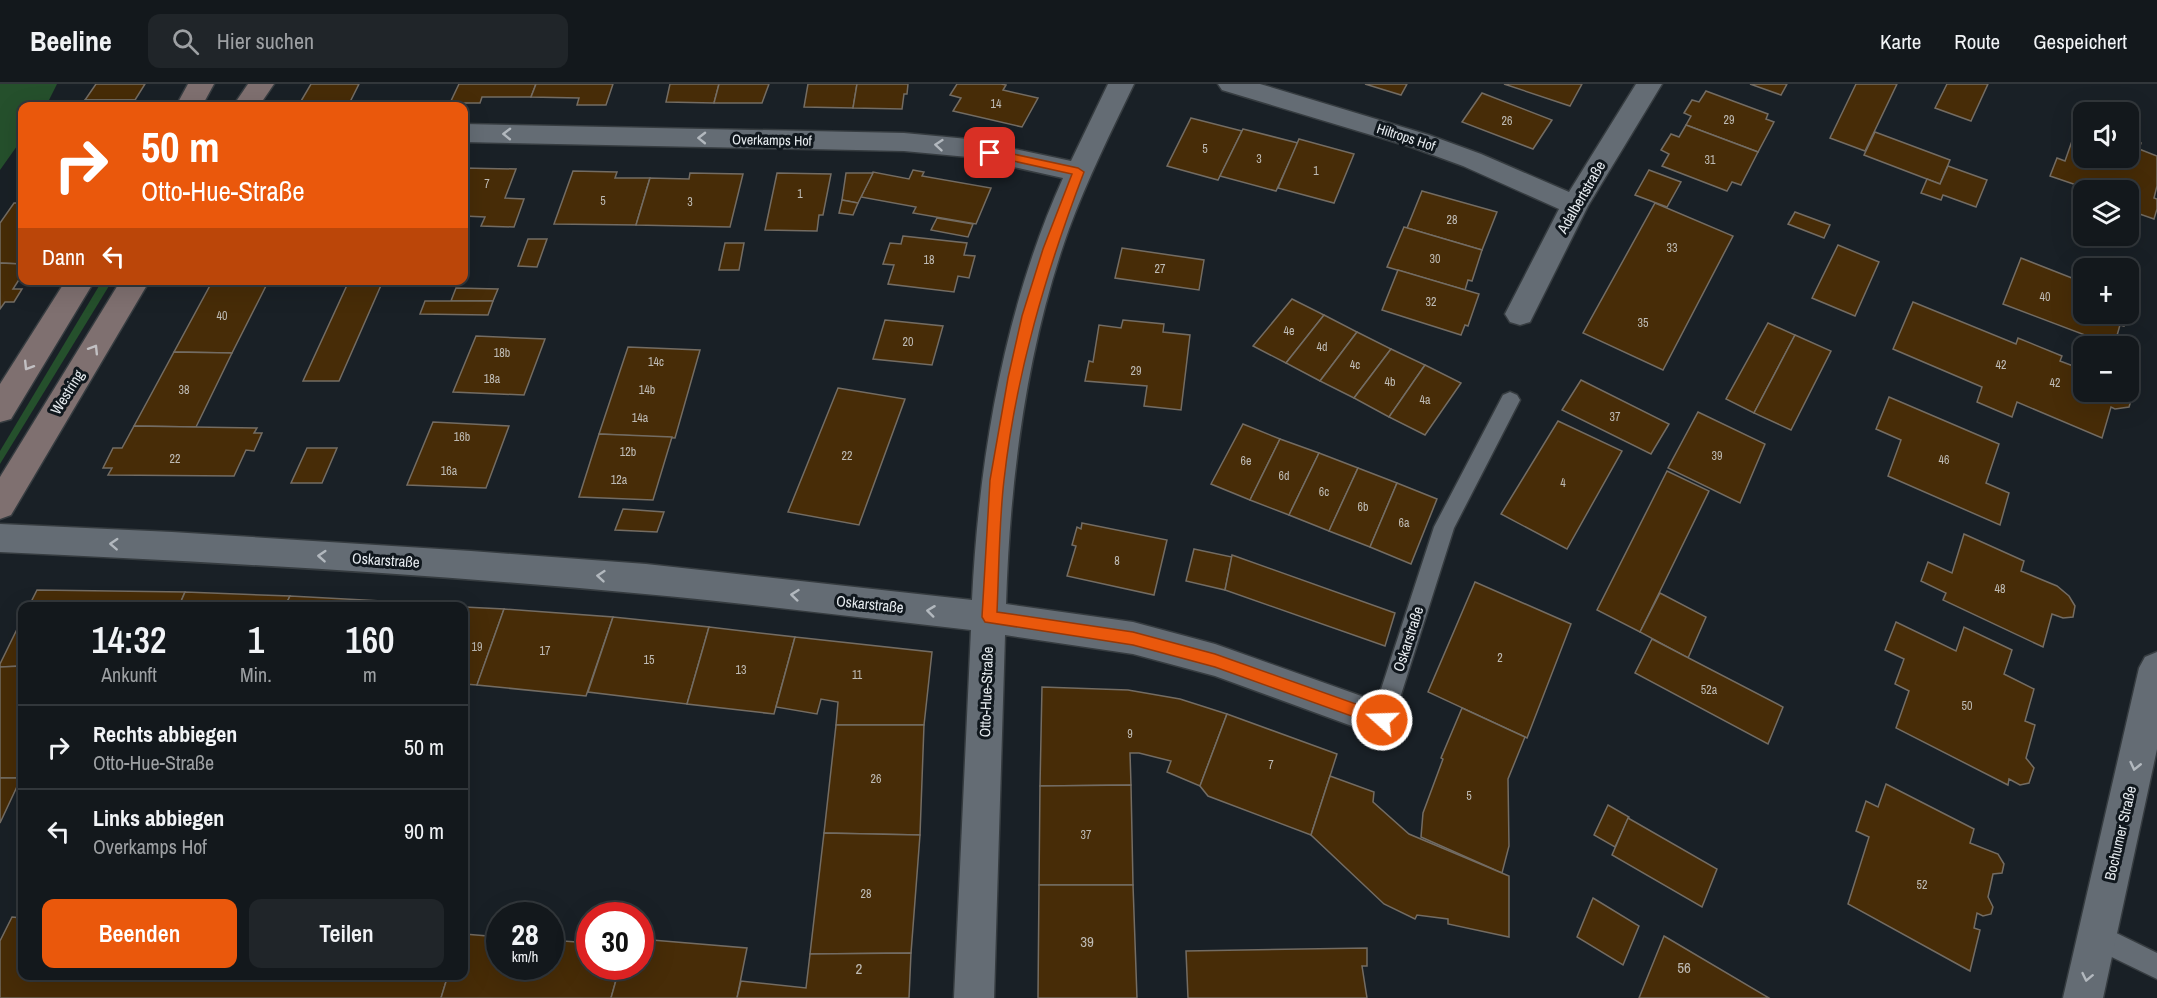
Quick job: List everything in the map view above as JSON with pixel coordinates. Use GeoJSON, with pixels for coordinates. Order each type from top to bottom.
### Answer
{"type":"FeatureCollection","features":[{"type":"Feature","properties":{"kind":"main road"},"geometry":{"type":"LineString","coordinates":[[191,102],[201,84]]}},
{"type":"Feature","properties":{"kind":"main road"},"geometry":{"type":"LineString","coordinates":[[249,102],[261,84]]}},
{"type":"Feature","properties":{"kind":"main road"},"geometry":{"type":"LineString","coordinates":[[0,410],[78,285]]}},
{"type":"Feature","properties":{"kind":"main road","name":"Westring"},"geometry":{"type":"LineString","coordinates":[[0,505],[133,285]]}},
{"type":"Feature","properties":{"kind":"street","name":"Otto-Hue-Straße"},"geometry":{"type":"LineString","coordinates":[[974,998],[997,480],[1028,316],[1049,249],[1078,172],[1121,84]]}},
{"type":"Feature","properties":{"kind":"street","name":"Hiltrops Hof"},"geometry":{"type":"LineString","coordinates":[[1231,84],[1420,141],[1472,160],[1575,205]]}},
{"type":"Feature","properties":{"kind":"street","name":"Adalbertstraße"},"geometry":{"type":"LineString","coordinates":[[1520,314],[1575,205],[1649,84]]}},
{"type":"Feature","properties":{"kind":"street","name":"Overkamps Hof"},"geometry":{"type":"LineString","coordinates":[[468,134],[904,142],[968,148],[1078,172]]}},
{"type":"Feature","properties":{"kind":"street","name":"Oskarstraße"},"geometry":{"type":"LineString","coordinates":[[0,538],[172,546],[471,565],[646,579],[990,617],[1133,638],[1215,660],[1382,720]]}},
{"type":"Feature","properties":{"kind":"street","name":"Bochumer Straße"},"geometry":{"type":"LineString","coordinates":[[2083,998],[2096,936],[2151,721],[2157,668]]}},
{"type":"Feature","properties":{"kind":"lane","name":"Oskarstraße"},"geometry":{"type":"LineString","coordinates":[[1382,720],[1444,527],[1510,400]]}},
{"type":"Feature","properties":{"kind":"lane"},"geometry":{"type":"LineString","coordinates":[[2096,936],[2157,966]]}},
{"type":"Feature","properties":{"kind":"green space"},"geometry":{"type":"Polygon","coordinates":[[[0,84],[57,84],[48,102],[18,102],[18,145],[0,170],[0,84]]]}},
{"type":"Feature","properties":{"kind":"green space"},"geometry":{"type":"Polygon","coordinates":[[[100,285],[110,285],[0,464],[0,451],[100,285]]]}},
{"type":"Feature","properties":{"kind":"building"},"geometry":{"type":"Polygon","coordinates":[[[96,84],[145,84],[135,100],[85,100],[96,84]]]}},
{"type":"Feature","properties":{"kind":"building"},"geometry":{"type":"Polygon","coordinates":[[[311,84],[359,84],[350,102],[301,101],[311,84]]]}},
{"type":"Feature","properties":{"kind":"building"},"geometry":{"type":"Polygon","coordinates":[[[459,84],[536,84],[531,97],[482,97],[480,103],[450,102],[459,84]]]}},
{"type":"Feature","properties":{"kind":"building"},"geometry":{"type":"Polygon","coordinates":[[[536,84],[613,84],[606,105],[577,105],[579,98],[531,97],[536,84]]]}},
{"type":"Feature","properties":{"kind":"building"},"geometry":{"type":"Polygon","coordinates":[[[670,84],[719,84],[714,103],[666,102],[670,84]]]}},
{"type":"Feature","properties":{"kind":"building"},"geometry":{"type":"Polygon","coordinates":[[[719,84],[769,84],[762,103],[714,103],[719,84]]]}},
{"type":"Feature","properties":{"kind":"building"},"geometry":{"type":"Polygon","coordinates":[[[808,84],[857,84],[853,108],[804,107],[808,84]]]}},
{"type":"Feature","properties":{"kind":"building"},"geometry":{"type":"Polygon","coordinates":[[[857,84],[908,84],[902,109],[853,108],[857,84]]]}},
{"type":"Feature","properties":{"kind":"building"},"geometry":{"type":"Polygon","coordinates":[[[957,84],[1001,84],[1006,85],[1003,90],[1038,98],[1022,127],[953,111],[961,98],[950,95],[957,84]]]}},
{"type":"Feature","properties":{"kind":"building"},"geometry":{"type":"Polygon","coordinates":[[[1365,84],[1407,84],[1401,95],[1365,84]]]}},
{"type":"Feature","properties":{"kind":"building"},"geometry":{"type":"Polygon","coordinates":[[[1504,84],[1582,84],[1570,106],[1504,84]]]}},
{"type":"Feature","properties":{"kind":"building"},"geometry":{"type":"Polygon","coordinates":[[[1750,84],[1787,84],[1781,95],[1750,84]]]}},
{"type":"Feature","properties":{"kind":"building"},"geometry":{"type":"Polygon","coordinates":[[[1856,84],[1897,84],[1865,151],[1830,138],[1856,84]]]}},
{"type":"Feature","properties":{"kind":"building"},"geometry":{"type":"Polygon","coordinates":[[[1947,84],[1988,84],[1971,121],[1935,108],[1947,84]]]}},
{"type":"Feature","properties":{"kind":"building"},"geometry":{"type":"Polygon","coordinates":[[[1706,91],[1768,114],[1766,119],[1774,122],[1758,152],[1686,125],[1691,116],[1684,113],[1692,100],[1699,102],[1706,91]]]}},
{"type":"Feature","properties":{"kind":"building"},"geometry":{"type":"Polygon","coordinates":[[[1482,93],[1552,120],[1533,149],[1462,122],[1482,93]]]}},
{"type":"Feature","properties":{"kind":"building"},"geometry":{"type":"Polygon","coordinates":[[[85,100],[135,100],[134,102],[83,102],[85,100]]]}},
{"type":"Feature","properties":{"kind":"building"},"geometry":{"type":"Polygon","coordinates":[[[1191,118],[1242,131],[1218,180],[1167,166],[1191,118]]]}},
{"type":"Feature","properties":{"kind":"building"},"geometry":{"type":"Polygon","coordinates":[[[1686,125],[1758,152],[1741,185],[1732,182],[1727,191],[1662,166],[1669,154],[1661,150],[1671,134],[1679,137],[1686,125]]]}},
{"type":"Feature","properties":{"kind":"building"},"geometry":{"type":"Polygon","coordinates":[[[1243,129],[1298,143],[1276,191],[1220,176],[1243,129]]]}},
{"type":"Feature","properties":{"kind":"building"},"geometry":{"type":"Polygon","coordinates":[[[1875,132],[1950,160],[1940,184],[1864,155],[1875,132]]]}},
{"type":"Feature","properties":{"kind":"building"},"geometry":{"type":"Polygon","coordinates":[[[2073,138],[2073,168],[2139,168],[2139,149],[2157,156],[2157,186],[2154,198],[2157,199],[2157,209],[2154,219],[2139,214],[2139,180],[2073,180],[2073,184],[2050,176],[2057,158],[2065,161],[2073,138]]]}},
{"type":"Feature","properties":{"kind":"building"},"geometry":{"type":"Polygon","coordinates":[[[1299,139],[1354,154],[1334,203],[1278,188],[1299,139]]]}},
{"type":"Feature","properties":{"kind":"building"},"geometry":{"type":"Polygon","coordinates":[[[1948,166],[1987,180],[1976,207],[1943,195],[1941,200],[1921,193],[1927,179],[1940,184],[1948,166]]]}},
{"type":"Feature","properties":{"kind":"building"},"geometry":{"type":"Polygon","coordinates":[[[468,168],[516,169],[505,198],[524,199],[514,227],[481,226],[485,217],[468,216],[468,168]]]}},
{"type":"Feature","properties":{"kind":"building"},"geometry":{"type":"Polygon","coordinates":[[[913,170],[924,172],[922,176],[991,188],[976,224],[913,213],[916,207],[861,197],[873,172],[909,179],[913,170]]]}},
{"type":"Feature","properties":{"kind":"building"},"geometry":{"type":"Polygon","coordinates":[[[1649,170],[1681,182],[1667,207],[1635,195],[1649,170]]]}},
{"type":"Feature","properties":{"kind":"building"},"geometry":{"type":"Polygon","coordinates":[[[573,171],[617,172],[615,178],[650,178],[636,225],[554,224],[573,171]]]}},
{"type":"Feature","properties":{"kind":"building"},"geometry":{"type":"Polygon","coordinates":[[[690,173],[743,174],[730,227],[636,225],[650,178],[689,179],[690,173]]]}},
{"type":"Feature","properties":{"kind":"building"},"geometry":{"type":"Polygon","coordinates":[[[777,173],[831,174],[823,215],[819,215],[817,231],[765,230],[777,173]]]}},
{"type":"Feature","properties":{"kind":"building"},"geometry":{"type":"Polygon","coordinates":[[[846,173],[873,173],[858,203],[842,200],[846,173]]]}},
{"type":"Feature","properties":{"kind":"building"},"geometry":{"type":"Polygon","coordinates":[[[1422,191],[1497,212],[1482,250],[1407,228],[1422,191]]]}},
{"type":"Feature","properties":{"kind":"building"},"geometry":{"type":"Polygon","coordinates":[[[842,200],[858,203],[853,215],[839,213],[842,200]]]}},
{"type":"Feature","properties":{"kind":"building"},"geometry":{"type":"Polygon","coordinates":[[[14,203],[18,203],[18,264],[0,263],[0,223],[14,203]]]}},
{"type":"Feature","properties":{"kind":"building"},"geometry":{"type":"Polygon","coordinates":[[[1655,203],[1733,236],[1663,370],[1583,333],[1655,203]]]}},
{"type":"Feature","properties":{"kind":"building"},"geometry":{"type":"Polygon","coordinates":[[[1795,212],[1830,225],[1824,238],[1788,224],[1795,212]]]}},
{"type":"Feature","properties":{"kind":"building"},"geometry":{"type":"Polygon","coordinates":[[[937,218],[973,224],[968,237],[931,230],[937,218]]]}},
{"type":"Feature","properties":{"kind":"building"},"geometry":{"type":"Polygon","coordinates":[[[1404,227],[1482,250],[1472,281],[1468,280],[1465,290],[1387,267],[1404,227]]]}},
{"type":"Feature","properties":{"kind":"building"},"geometry":{"type":"Polygon","coordinates":[[[903,236],[967,243],[964,255],[975,256],[969,278],[958,276],[954,292],[888,284],[894,265],[883,264],[890,243],[901,244],[903,236]]]}},
{"type":"Feature","properties":{"kind":"building"},"geometry":{"type":"Polygon","coordinates":[[[528,239],[547,239],[537,267],[518,266],[528,239]]]}},
{"type":"Feature","properties":{"kind":"building"},"geometry":{"type":"Polygon","coordinates":[[[725,243],[744,243],[739,270],[719,270],[725,243]]]}},
{"type":"Feature","properties":{"kind":"building"},"geometry":{"type":"Polygon","coordinates":[[[1838,245],[1879,262],[1855,316],[1812,298],[1838,245]]]}},
{"type":"Feature","properties":{"kind":"building"},"geometry":{"type":"Polygon","coordinates":[[[1122,248],[1204,260],[1199,290],[1115,278],[1122,248]]]}},
{"type":"Feature","properties":{"kind":"building"},"geometry":{"type":"Polygon","coordinates":[[[2021,258],[2073,278],[2073,324],[2125,324],[2124,326],[2120,325],[2117,336],[2088,336],[2003,304],[2021,258]]]}},
{"type":"Feature","properties":{"kind":"building"},"geometry":{"type":"Polygon","coordinates":[[[0,263],[18,264],[18,281],[13,289],[22,289],[14,302],[5,302],[0,309],[0,263]]]}},
{"type":"Feature","properties":{"kind":"building"},"geometry":{"type":"Polygon","coordinates":[[[1398,270],[1479,294],[1468,326],[1465,325],[1461,335],[1382,310],[1398,270]]]}},
{"type":"Feature","properties":{"kind":"building"},"geometry":{"type":"Polygon","coordinates":[[[210,285],[266,285],[232,353],[174,352],[210,285]]]}},
{"type":"Feature","properties":{"kind":"building"},"geometry":{"type":"Polygon","coordinates":[[[347,285],[381,285],[339,381],[303,381],[347,285]]]}},
{"type":"Feature","properties":{"kind":"building"},"geometry":{"type":"Polygon","coordinates":[[[456,288],[498,289],[493,301],[451,301],[456,288]]]}},
{"type":"Feature","properties":{"kind":"building"},"geometry":{"type":"Polygon","coordinates":[[[1292,299],[1324,315],[1286,363],[1253,346],[1292,299]]]}},
{"type":"Feature","properties":{"kind":"building"},"geometry":{"type":"Polygon","coordinates":[[[425,301],[493,301],[488,315],[420,314],[425,301]]]}},
{"type":"Feature","properties":{"kind":"building"},"geometry":{"type":"Polygon","coordinates":[[[1913,302],[2016,344],[2018,338],[2062,356],[2060,361],[2073,366],[2073,402],[2130,402],[2129,407],[2115,409],[2111,407],[2102,438],[2017,402],[2012,417],[1977,402],[1982,387],[1893,349],[1913,302]]]}},
{"type":"Feature","properties":{"kind":"building"},"geometry":{"type":"Polygon","coordinates":[[[1324,315],[1357,332],[1320,381],[1286,363],[1324,315]]]}},
{"type":"Feature","properties":{"kind":"building"},"geometry":{"type":"Polygon","coordinates":[[[885,320],[943,326],[932,365],[873,359],[885,320]]]}},
{"type":"Feature","properties":{"kind":"building"},"geometry":{"type":"Polygon","coordinates":[[[1123,320],[1164,324],[1163,332],[1190,335],[1181,410],[1144,406],[1147,386],[1085,381],[1089,361],[1093,362],[1099,325],[1121,328],[1123,320]]]}},
{"type":"Feature","properties":{"kind":"building"},"geometry":{"type":"Polygon","coordinates":[[[1768,323],[1795,335],[1754,413],[1726,399],[1768,323]]]}},
{"type":"Feature","properties":{"kind":"building"},"geometry":{"type":"Polygon","coordinates":[[[1357,332],[1391,349],[1354,398],[1320,381],[1357,332]]]}},
{"type":"Feature","properties":{"kind":"building"},"geometry":{"type":"Polygon","coordinates":[[[1795,335],[1831,351],[1791,430],[1754,413],[1795,335]]]}},
{"type":"Feature","properties":{"kind":"building"},"geometry":{"type":"Polygon","coordinates":[[[476,336],[545,339],[524,395],[453,392],[476,336]]]}},
{"type":"Feature","properties":{"kind":"building"},"geometry":{"type":"Polygon","coordinates":[[[628,347],[700,350],[675,438],[599,434],[628,347]]]}},
{"type":"Feature","properties":{"kind":"building"},"geometry":{"type":"Polygon","coordinates":[[[1391,349],[1425,365],[1389,417],[1354,398],[1391,349]]]}},
{"type":"Feature","properties":{"kind":"building"},"geometry":{"type":"Polygon","coordinates":[[[174,352],[232,353],[196,427],[134,426],[174,352]]]}},
{"type":"Feature","properties":{"kind":"building"},"geometry":{"type":"Polygon","coordinates":[[[1425,365],[1461,383],[1425,435],[1389,417],[1425,365]]]}},
{"type":"Feature","properties":{"kind":"building"},"geometry":{"type":"Polygon","coordinates":[[[1581,380],[1669,424],[1651,454],[1562,410],[1581,380]]]}},
{"type":"Feature","properties":{"kind":"building"},"geometry":{"type":"Polygon","coordinates":[[[838,388],[905,399],[859,525],[788,512],[838,388]]]}},
{"type":"Feature","properties":{"kind":"building"},"geometry":{"type":"Polygon","coordinates":[[[1889,397],[1999,444],[1986,483],[2009,493],[2000,525],[1888,476],[1901,440],[1876,429],[1889,397]]]}},
{"type":"Feature","properties":{"kind":"building"},"geometry":{"type":"Polygon","coordinates":[[[1698,412],[1765,444],[1740,503],[1668,468],[1698,412]]]}},
{"type":"Feature","properties":{"kind":"building"},"geometry":{"type":"Polygon","coordinates":[[[1558,421],[1622,451],[1567,549],[1501,514],[1558,421]]]}},
{"type":"Feature","properties":{"kind":"building"},"geometry":{"type":"Polygon","coordinates":[[[433,422],[509,426],[486,488],[407,485],[433,422]]]}},
{"type":"Feature","properties":{"kind":"building"},"geometry":{"type":"Polygon","coordinates":[[[1243,424],[1280,439],[1250,500],[1211,484],[1243,424]]]}},
{"type":"Feature","properties":{"kind":"building"},"geometry":{"type":"Polygon","coordinates":[[[134,426],[257,428],[254,433],[262,433],[254,451],[246,450],[234,476],[108,475],[112,468],[103,468],[113,448],[122,448],[134,426]]]}},
{"type":"Feature","properties":{"kind":"building"},"geometry":{"type":"Polygon","coordinates":[[[599,434],[672,437],[653,500],[579,497],[599,434]]]}},
{"type":"Feature","properties":{"kind":"building"},"geometry":{"type":"Polygon","coordinates":[[[1280,439],[1319,453],[1289,515],[1250,500],[1280,439]]]}},
{"type":"Feature","properties":{"kind":"building"},"geometry":{"type":"Polygon","coordinates":[[[307,448],[337,448],[322,483],[291,483],[307,448]]]}},
{"type":"Feature","properties":{"kind":"building"},"geometry":{"type":"Polygon","coordinates":[[[1319,453],[1358,468],[1329,531],[1289,515],[1319,453]]]}},
{"type":"Feature","properties":{"kind":"building"},"geometry":{"type":"Polygon","coordinates":[[[1358,468],[1397,483],[1370,547],[1329,531],[1358,468]]]}},
{"type":"Feature","properties":{"kind":"building"},"geometry":{"type":"Polygon","coordinates":[[[1667,471],[1709,491],[1640,632],[1597,610],[1667,471]]]}},
{"type":"Feature","properties":{"kind":"building"},"geometry":{"type":"Polygon","coordinates":[[[1397,483],[1437,499],[1411,564],[1370,547],[1397,483]]]}},
{"type":"Feature","properties":{"kind":"building"},"geometry":{"type":"Polygon","coordinates":[[[623,509],[664,512],[657,532],[615,530],[623,509]]]}},
{"type":"Feature","properties":{"kind":"building"},"geometry":{"type":"Polygon","coordinates":[[[1082,523],[1167,540],[1154,595],[1067,576],[1076,546],[1072,545],[1077,527],[1081,529],[1082,523]]]}},
{"type":"Feature","properties":{"kind":"building"},"geometry":{"type":"Polygon","coordinates":[[[1964,534],[2024,561],[2021,571],[2057,586],[2069,596],[2075,606],[2073,617],[2063,618],[2052,614],[2043,647],[1943,600],[1946,593],[1921,581],[1928,562],[1952,573],[1964,534]]]}},
{"type":"Feature","properties":{"kind":"building"},"geometry":{"type":"Polygon","coordinates":[[[1194,549],[1232,557],[1225,590],[1186,581],[1194,549]]]}},
{"type":"Feature","properties":{"kind":"building"},"geometry":{"type":"Polygon","coordinates":[[[1232,555],[1395,613],[1385,646],[1225,590],[1232,555]]]}},
{"type":"Feature","properties":{"kind":"building"},"geometry":{"type":"Polygon","coordinates":[[[1475,582],[1571,624],[1527,738],[1428,692],[1475,582]]]}},
{"type":"Feature","properties":{"kind":"building"},"geometry":{"type":"Polygon","coordinates":[[[37,590],[185,592],[181,602],[31,602],[37,590]]]}},
{"type":"Feature","properties":{"kind":"building"},"geometry":{"type":"Polygon","coordinates":[[[185,592],[290,596],[287,602],[181,602],[185,592]]]}},
{"type":"Feature","properties":{"kind":"building"},"geometry":{"type":"Polygon","coordinates":[[[1660,593],[1706,617],[1688,658],[1640,632],[1660,593]]]}},
{"type":"Feature","properties":{"kind":"building"},"geometry":{"type":"Polygon","coordinates":[[[290,596],[400,602],[287,602],[290,596]]]}},
{"type":"Feature","properties":{"kind":"building"},"geometry":{"type":"Polygon","coordinates":[[[468,607],[504,609],[477,685],[468,684],[468,607]]]}},
{"type":"Feature","properties":{"kind":"building"},"geometry":{"type":"Polygon","coordinates":[[[504,609],[613,617],[586,696],[477,685],[504,609]]]}},
{"type":"Feature","properties":{"kind":"building"},"geometry":{"type":"Polygon","coordinates":[[[613,617],[709,627],[687,704],[588,692],[613,617]]]}},
{"type":"Feature","properties":{"kind":"building"},"geometry":{"type":"Polygon","coordinates":[[[1896,622],[1956,651],[1964,627],[2012,650],[2004,674],[2034,689],[2025,721],[2035,725],[2026,758],[2034,768],[2029,783],[2020,785],[2009,779],[2008,785],[1896,728],[1909,691],[1895,684],[1904,659],[1885,650],[1896,622]]]}},
{"type":"Feature","properties":{"kind":"building"},"geometry":{"type":"Polygon","coordinates":[[[18,627],[18,666],[0,667],[18,627]]]}},
{"type":"Feature","properties":{"kind":"building"},"geometry":{"type":"Polygon","coordinates":[[[709,627],[795,637],[774,714],[687,704],[709,627]]]}},
{"type":"Feature","properties":{"kind":"building"},"geometry":{"type":"Polygon","coordinates":[[[795,637],[932,652],[924,725],[836,725],[838,702],[821,699],[817,714],[776,707],[795,637]]]}},
{"type":"Feature","properties":{"kind":"building"},"geometry":{"type":"Polygon","coordinates":[[[1652,639],[1783,707],[1768,744],[1635,673],[1652,639]]]}},
{"type":"Feature","properties":{"kind":"building"},"geometry":{"type":"Polygon","coordinates":[[[18,666],[18,778],[0,778],[0,667],[18,666]]]}},
{"type":"Feature","properties":{"kind":"building"},"geometry":{"type":"Polygon","coordinates":[[[1042,687],[1128,690],[1180,699],[1227,714],[1200,786],[1167,772],[1171,761],[1130,753],[1131,785],[1040,786],[1042,687]]]}},
{"type":"Feature","properties":{"kind":"building"},"geometry":{"type":"Polygon","coordinates":[[[1462,708],[1525,737],[1508,779],[1509,846],[1502,873],[1421,837],[1423,813],[1443,759],[1441,758],[1462,708]]]}},
{"type":"Feature","properties":{"kind":"building"},"geometry":{"type":"Polygon","coordinates":[[[1227,714],[1337,754],[1311,835],[1208,796],[1200,786],[1227,714]]]}},
{"type":"Feature","properties":{"kind":"building"},"geometry":{"type":"Polygon","coordinates":[[[836,725],[924,725],[920,835],[824,833],[836,725]]]}},
{"type":"Feature","properties":{"kind":"building"},"geometry":{"type":"Polygon","coordinates":[[[1330,776],[1374,792],[1373,802],[1409,834],[1509,876],[1509,937],[1448,924],[1448,919],[1417,915],[1415,919],[1384,904],[1311,835],[1330,776]]]}},
{"type":"Feature","properties":{"kind":"building"},"geometry":{"type":"Polygon","coordinates":[[[0,778],[18,778],[18,784],[0,823],[0,778]]]}},
{"type":"Feature","properties":{"kind":"building"},"geometry":{"type":"Polygon","coordinates":[[[1886,784],[1974,829],[1970,843],[1998,854],[2004,864],[2002,873],[1993,874],[1988,897],[1993,907],[1991,914],[1983,916],[1977,913],[1974,928],[1980,930],[1970,971],[1848,904],[1869,837],[1856,831],[1866,801],[1878,807],[1886,784]]]}},
{"type":"Feature","properties":{"kind":"building"},"geometry":{"type":"Polygon","coordinates":[[[1131,785],[1133,885],[1039,885],[1040,786],[1131,785]]]}},
{"type":"Feature","properties":{"kind":"building"},"geometry":{"type":"Polygon","coordinates":[[[1608,805],[1629,817],[1615,847],[1594,835],[1608,805]]]}},
{"type":"Feature","properties":{"kind":"building"},"geometry":{"type":"Polygon","coordinates":[[[1628,818],[1717,869],[1702,907],[1612,855],[1628,818]]]}},
{"type":"Feature","properties":{"kind":"building"},"geometry":{"type":"Polygon","coordinates":[[[824,833],[920,835],[911,953],[810,954],[824,833]]]}},
{"type":"Feature","properties":{"kind":"building"},"geometry":{"type":"Polygon","coordinates":[[[1039,885],[1133,885],[1137,998],[1038,998],[1039,885]]]}},
{"type":"Feature","properties":{"kind":"building"},"geometry":{"type":"Polygon","coordinates":[[[1593,898],[1639,926],[1623,965],[1577,937],[1593,898]]]}},
{"type":"Feature","properties":{"kind":"building"},"geometry":{"type":"Polygon","coordinates":[[[12,917],[18,918],[18,980],[446,980],[441,998],[0,998],[0,941],[12,917]]]}},
{"type":"Feature","properties":{"kind":"building"},"geometry":{"type":"Polygon","coordinates":[[[468,934],[486,936],[486,980],[564,980],[564,941],[576,942],[576,980],[616,980],[611,998],[441,998],[446,980],[468,980],[468,934]]]}},
{"type":"Feature","properties":{"kind":"building"},"geometry":{"type":"Polygon","coordinates":[[[1664,936],[1769,998],[1639,998],[1664,936]]]}},
{"type":"Feature","properties":{"kind":"building"},"geometry":{"type":"Polygon","coordinates":[[[654,940],[747,948],[737,998],[611,998],[616,980],[654,980],[654,940]]]}},
{"type":"Feature","properties":{"kind":"building"},"geometry":{"type":"Polygon","coordinates":[[[1367,948],[1367,966],[1362,966],[1367,998],[1188,998],[1186,951],[1367,948]]]}},
{"type":"Feature","properties":{"kind":"building"},"geometry":{"type":"Polygon","coordinates":[[[911,953],[909,998],[737,998],[741,981],[806,988],[810,954],[911,953]]]}},
{"type":"Feature","properties":{"kind":"route"},"geometry":{"type":"LineString","coordinates":[[990,153],[1078,172],[1049,249],[1028,316],[1015,378],[997,480],[990,617],[1133,638],[1215,660],[1382,720]]}}]}
